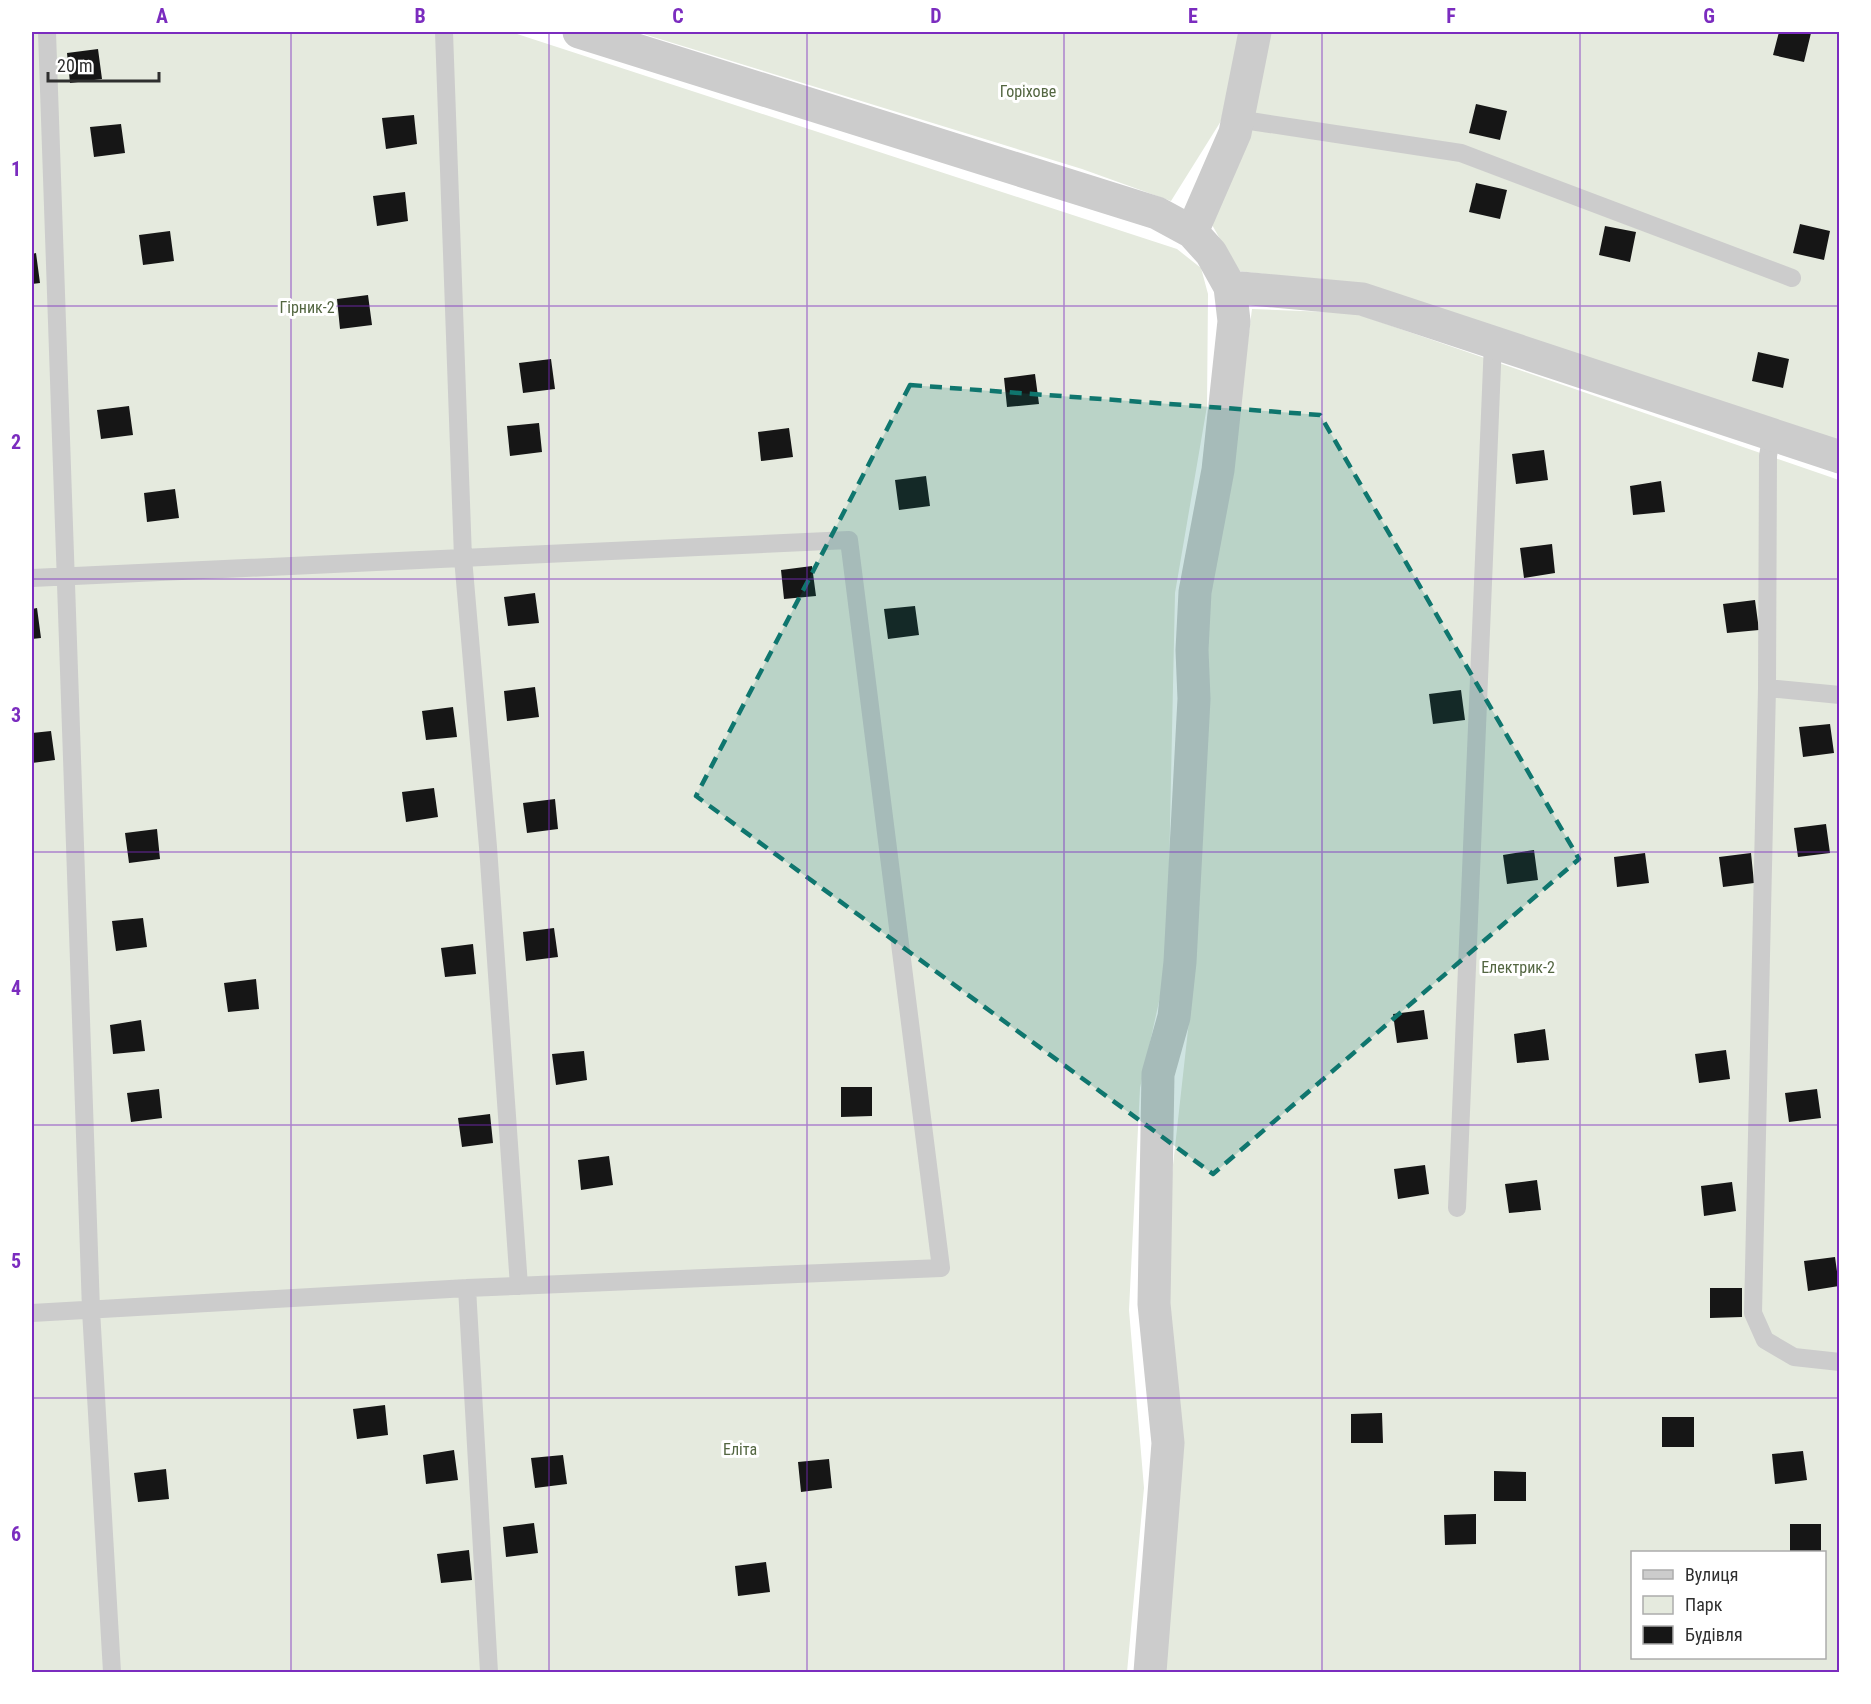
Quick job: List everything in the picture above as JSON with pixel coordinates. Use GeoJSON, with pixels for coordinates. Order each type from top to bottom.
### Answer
{"type":"FeatureCollection","features":[{"type":"Feature","properties":{"kind":"street"},"geometry":{"type":"LineString","coordinates":[[579,32],[1157,213],[1192,232],[1211,253],[1230,287],[1234,321],[1218,470],[1195,592],[1192,650],[1194,699],[1180,962],[1174,1017],[1158,1074],[1154,1304],[1168,1443],[1150,1672]]}},
{"type":"Feature","properties":{"kind":"street"},"geometry":{"type":"LineString","coordinates":[[1192,232],[1235,132],[1255,32]]}},
{"type":"Feature","properties":{"kind":"street"},"geometry":{"type":"LineString","coordinates":[[1230,287],[1362,299],[1839,457]]}},
{"type":"Feature","properties":{"kind":"lane"},"geometry":{"type":"LineString","coordinates":[[48,32],[91,1310],[112,1672]]}},
{"type":"Feature","properties":{"kind":"lane"},"geometry":{"type":"LineString","coordinates":[[444,32],[463,558],[488,847],[519,1286]]}},
{"type":"Feature","properties":{"kind":"lane"},"geometry":{"type":"LineString","coordinates":[[1238,118],[1461,153],[1792,278]]}},
{"type":"Feature","properties":{"kind":"lane"},"geometry":{"type":"LineString","coordinates":[[1457,1208],[1493,342]]}},
{"type":"Feature","properties":{"kind":"lane"},"geometry":{"type":"LineString","coordinates":[[1772,433],[1768,456],[1767,688],[1753,1313],[1765,1340],[1794,1357],[1839,1362]]}},
{"type":"Feature","properties":{"kind":"lane"},"geometry":{"type":"LineString","coordinates":[[32,578],[849,540],[941,1268],[467,1288],[32,1313]]}},
{"type":"Feature","properties":{"kind":"lane"},"geometry":{"type":"LineString","coordinates":[[1767,688],[1839,695]]}},
{"type":"Feature","properties":{"kind":"lane"},"geometry":{"type":"LineString","coordinates":[[467,1288],[489,1672]]}},
{"type":"Feature","properties":{"kind":"highlighted area"},"geometry":{"type":"Polygon","coordinates":[[[910,385],[1320,415],[1579,859],[1213,1174],[696,796],[910,385]]]}},
{"type":"Feature","properties":{"kind":"green space"},"geometry":{"type":"Polygon","coordinates":[[[32,32],[511,32],[1177,249],[1201,268],[1208,294],[1207,406],[1175,593],[1167,965],[1140,1088],[1129,1310],[1144,1488],[1127,1672],[32,1672],[32,32]]]}},
{"type":"Feature","properties":{"kind":"green space","name":"Горіхове"},"geometry":{"type":"Polygon","coordinates":[[[637,32],[1240,32],[1221,121],[1171,201],[1082,169],[637,32]]]}},
{"type":"Feature","properties":{"kind":"green space"},"geometry":{"type":"Polygon","coordinates":[[[1268,32],[1839,32],[1839,444],[1369,285],[1238,271],[1211,223],[1268,32]]]}},
{"type":"Feature","properties":{"kind":"green space","name":"Електрик-2"},"geometry":{"type":"Polygon","coordinates":[[[1252,309],[1354,313],[1839,480],[1839,1672],[1162,1672],[1163,1303],[1169,1201],[1195,967],[1209,602],[1230,483],[1252,309]]]}},
{"type":"Feature","properties":{"kind":"building"},"geometry":{"type":"Polygon","coordinates":[[[1779,32],[1811,33],[1804,62],[1773,55],[1779,32]]]}},
{"type":"Feature","properties":{"kind":"building"},"geometry":{"type":"Polygon","coordinates":[[[98,49],[102,79],[70,83],[67,53],[98,49]]]}},
{"type":"Feature","properties":{"kind":"building"},"geometry":{"type":"Polygon","coordinates":[[[1476,104],[1507,111],[1500,140],[1469,133],[1476,104]]]}},
{"type":"Feature","properties":{"kind":"building"},"geometry":{"type":"Polygon","coordinates":[[[414,115],[417,144],[386,149],[382,118],[414,115]]]}},
{"type":"Feature","properties":{"kind":"building"},"geometry":{"type":"Polygon","coordinates":[[[121,124],[125,153],[94,157],[90,127],[121,124]]]}},
{"type":"Feature","properties":{"kind":"building"},"geometry":{"type":"Polygon","coordinates":[[[1476,183],[1507,190],[1500,219],[1469,212],[1476,183]]]}},
{"type":"Feature","properties":{"kind":"building"},"geometry":{"type":"Polygon","coordinates":[[[405,192],[408,221],[377,226],[373,196],[405,192]]]}},
{"type":"Feature","properties":{"kind":"building"},"geometry":{"type":"Polygon","coordinates":[[[1800,224],[1830,231],[1824,260],[1793,253],[1800,224]]]}},
{"type":"Feature","properties":{"kind":"building"},"geometry":{"type":"Polygon","coordinates":[[[1605,226],[1636,232],[1630,262],[1599,255],[1605,226]]]}},
{"type":"Feature","properties":{"kind":"building"},"geometry":{"type":"Polygon","coordinates":[[[170,231],[174,261],[143,265],[139,235],[170,231]]]}},
{"type":"Feature","properties":{"kind":"building"},"geometry":{"type":"Polygon","coordinates":[[[36,253],[40,283],[32,284],[32,254],[36,253]]]}},
{"type":"Feature","properties":{"kind":"building"},"geometry":{"type":"Polygon","coordinates":[[[368,295],[372,325],[340,329],[337,299],[368,295]]]}},
{"type":"Feature","properties":{"kind":"building"},"geometry":{"type":"Polygon","coordinates":[[[1758,352],[1789,359],[1783,388],[1752,381],[1758,352]]]}},
{"type":"Feature","properties":{"kind":"building"},"geometry":{"type":"Polygon","coordinates":[[[551,359],[555,389],[523,393],[519,363],[551,359]]]}},
{"type":"Feature","properties":{"kind":"building"},"geometry":{"type":"Polygon","coordinates":[[[1035,374],[1039,404],[1007,407],[1004,378],[1035,374]]]}},
{"type":"Feature","properties":{"kind":"building"},"geometry":{"type":"Polygon","coordinates":[[[129,406],[133,435],[101,439],[97,410],[129,406]]]}},
{"type":"Feature","properties":{"kind":"building"},"geometry":{"type":"Polygon","coordinates":[[[539,423],[542,452],[510,456],[507,426],[539,423]]]}},
{"type":"Feature","properties":{"kind":"building"},"geometry":{"type":"Polygon","coordinates":[[[789,428],[793,457],[761,461],[758,432],[789,428]]]}},
{"type":"Feature","properties":{"kind":"building"},"geometry":{"type":"Polygon","coordinates":[[[1544,450],[1548,480],[1516,484],[1512,454],[1544,450]]]}},
{"type":"Feature","properties":{"kind":"building"},"geometry":{"type":"Polygon","coordinates":[[[926,476],[930,506],[899,510],[895,480],[926,476]]]}},
{"type":"Feature","properties":{"kind":"building"},"geometry":{"type":"Polygon","coordinates":[[[1661,481],[1665,512],[1633,515],[1630,486],[1661,481]]]}},
{"type":"Feature","properties":{"kind":"building"},"geometry":{"type":"Polygon","coordinates":[[[175,489],[179,518],[147,522],[144,493],[175,489]]]}},
{"type":"Feature","properties":{"kind":"building"},"geometry":{"type":"Polygon","coordinates":[[[1552,544],[1555,573],[1524,578],[1520,548],[1552,544]]]}},
{"type":"Feature","properties":{"kind":"building"},"geometry":{"type":"Polygon","coordinates":[[[812,566],[816,596],[784,599],[781,570],[812,566]]]}},
{"type":"Feature","properties":{"kind":"building"},"geometry":{"type":"Polygon","coordinates":[[[535,593],[539,623],[508,626],[504,597],[535,593]]]}},
{"type":"Feature","properties":{"kind":"building"},"geometry":{"type":"Polygon","coordinates":[[[1755,600],[1759,630],[1727,633],[1723,604],[1755,600]]]}},
{"type":"Feature","properties":{"kind":"building"},"geometry":{"type":"Polygon","coordinates":[[[915,606],[919,635],[888,639],[884,609],[915,606]]]}},
{"type":"Feature","properties":{"kind":"building"},"geometry":{"type":"Polygon","coordinates":[[[37,608],[41,638],[32,639],[32,609],[37,608]]]}},
{"type":"Feature","properties":{"kind":"building"},"geometry":{"type":"Polygon","coordinates":[[[535,687],[539,717],[507,721],[504,691],[535,687]]]}},
{"type":"Feature","properties":{"kind":"building"},"geometry":{"type":"Polygon","coordinates":[[[1461,690],[1465,720],[1433,724],[1429,694],[1461,690]]]}},
{"type":"Feature","properties":{"kind":"building"},"geometry":{"type":"Polygon","coordinates":[[[453,707],[457,737],[426,740],[422,711],[453,707]]]}},
{"type":"Feature","properties":{"kind":"building"},"geometry":{"type":"Polygon","coordinates":[[[1830,724],[1834,753],[1803,757],[1799,727],[1830,724]]]}},
{"type":"Feature","properties":{"kind":"building"},"geometry":{"type":"Polygon","coordinates":[[[51,731],[55,760],[32,763],[32,733],[51,731]]]}},
{"type":"Feature","properties":{"kind":"building"},"geometry":{"type":"Polygon","coordinates":[[[434,788],[438,817],[406,822],[402,792],[434,788]]]}},
{"type":"Feature","properties":{"kind":"building"},"geometry":{"type":"Polygon","coordinates":[[[555,799],[558,829],[527,833],[523,803],[555,799]]]}},
{"type":"Feature","properties":{"kind":"building"},"geometry":{"type":"Polygon","coordinates":[[[1826,824],[1830,853],[1798,857],[1794,828],[1826,824]]]}},
{"type":"Feature","properties":{"kind":"building"},"geometry":{"type":"Polygon","coordinates":[[[157,829],[160,859],[129,863],[125,833],[157,829]]]}},
{"type":"Feature","properties":{"kind":"building"},"geometry":{"type":"Polygon","coordinates":[[[1534,850],[1538,880],[1507,884],[1503,855],[1534,850]]]}},
{"type":"Feature","properties":{"kind":"building"},"geometry":{"type":"Polygon","coordinates":[[[1645,853],[1649,883],[1617,887],[1614,857],[1645,853]]]}},
{"type":"Feature","properties":{"kind":"building"},"geometry":{"type":"Polygon","coordinates":[[[1751,853],[1754,883],[1723,887],[1719,857],[1751,853]]]}},
{"type":"Feature","properties":{"kind":"building"},"geometry":{"type":"Polygon","coordinates":[[[143,918],[147,947],[116,951],[112,921],[143,918]]]}},
{"type":"Feature","properties":{"kind":"building"},"geometry":{"type":"Polygon","coordinates":[[[554,928],[558,957],[526,961],[523,932],[554,928]]]}},
{"type":"Feature","properties":{"kind":"building"},"geometry":{"type":"Polygon","coordinates":[[[473,944],[476,974],[445,977],[441,948],[473,944]]]}},
{"type":"Feature","properties":{"kind":"building"},"geometry":{"type":"Polygon","coordinates":[[[256,979],[259,1009],[228,1012],[224,983],[256,979]]]}},
{"type":"Feature","properties":{"kind":"building"},"geometry":{"type":"Polygon","coordinates":[[[1424,1010],[1428,1039],[1397,1043],[1393,1014],[1424,1010]]]}},
{"type":"Feature","properties":{"kind":"building"},"geometry":{"type":"Polygon","coordinates":[[[141,1020],[145,1051],[113,1054],[110,1025],[141,1020]]]}},
{"type":"Feature","properties":{"kind":"building"},"geometry":{"type":"Polygon","coordinates":[[[1545,1029],[1549,1060],[1517,1063],[1514,1034],[1545,1029]]]}},
{"type":"Feature","properties":{"kind":"building"},"geometry":{"type":"Polygon","coordinates":[[[1726,1050],[1730,1079],[1699,1083],[1695,1054],[1726,1050]]]}},
{"type":"Feature","properties":{"kind":"building"},"geometry":{"type":"Polygon","coordinates":[[[584,1051],[587,1080],[556,1085],[552,1054],[584,1051]]]}},
{"type":"Feature","properties":{"kind":"building"},"geometry":{"type":"Polygon","coordinates":[[[841,1087],[872,1087],[872,1116],[841,1117],[841,1087]]]}},
{"type":"Feature","properties":{"kind":"building"},"geometry":{"type":"Polygon","coordinates":[[[159,1089],[162,1118],[131,1122],[127,1093],[159,1089]]]}},
{"type":"Feature","properties":{"kind":"building"},"geometry":{"type":"Polygon","coordinates":[[[1817,1089],[1821,1118],[1789,1122],[1785,1093],[1817,1089]]]}},
{"type":"Feature","properties":{"kind":"building"},"geometry":{"type":"Polygon","coordinates":[[[490,1114],[493,1143],[462,1147],[458,1118],[490,1114]]]}},
{"type":"Feature","properties":{"kind":"building"},"geometry":{"type":"Polygon","coordinates":[[[609,1156],[613,1185],[581,1190],[578,1160],[609,1156]]]}},
{"type":"Feature","properties":{"kind":"building"},"geometry":{"type":"Polygon","coordinates":[[[1425,1165],[1429,1194],[1398,1199],[1394,1169],[1425,1165]]]}},
{"type":"Feature","properties":{"kind":"building"},"geometry":{"type":"Polygon","coordinates":[[[1537,1180],[1541,1210],[1509,1213],[1505,1184],[1537,1180]]]}},
{"type":"Feature","properties":{"kind":"building"},"geometry":{"type":"Polygon","coordinates":[[[1732,1182],[1736,1211],[1704,1216],[1701,1186],[1732,1182]]]}},
{"type":"Feature","properties":{"kind":"building"},"geometry":{"type":"Polygon","coordinates":[[[1835,1257],[1839,1286],[1808,1291],[1804,1261],[1835,1257]]]}},
{"type":"Feature","properties":{"kind":"building"},"geometry":{"type":"Polygon","coordinates":[[[1710,1288],[1742,1288],[1742,1317],[1710,1318],[1710,1288]]]}},
{"type":"Feature","properties":{"kind":"building"},"geometry":{"type":"Polygon","coordinates":[[[385,1405],[388,1435],[357,1439],[353,1409],[385,1405]]]}},
{"type":"Feature","properties":{"kind":"building"},"geometry":{"type":"Polygon","coordinates":[[[1382,1413],[1383,1443],[1351,1443],[1351,1414],[1382,1413]]]}},
{"type":"Feature","properties":{"kind":"building"},"geometry":{"type":"Polygon","coordinates":[[[1662,1417],[1694,1417],[1694,1447],[1662,1447],[1662,1417]]]}},
{"type":"Feature","properties":{"kind":"building"},"geometry":{"type":"Polygon","coordinates":[[[454,1450],[458,1480],[426,1484],[423,1455],[454,1450]]]}},
{"type":"Feature","properties":{"kind":"building"},"geometry":{"type":"Polygon","coordinates":[[[1803,1451],[1807,1480],[1775,1484],[1772,1454],[1803,1451]]]}},
{"type":"Feature","properties":{"kind":"building"},"geometry":{"type":"Polygon","coordinates":[[[563,1455],[567,1484],[535,1488],[531,1458],[563,1455]]]}},
{"type":"Feature","properties":{"kind":"building"},"geometry":{"type":"Polygon","coordinates":[[[829,1459],[832,1488],[801,1492],[798,1462],[829,1459]]]}},
{"type":"Feature","properties":{"kind":"building"},"geometry":{"type":"Polygon","coordinates":[[[166,1469],[169,1499],[138,1502],[134,1473],[166,1469]]]}},
{"type":"Feature","properties":{"kind":"building"},"geometry":{"type":"Polygon","coordinates":[[[1494,1471],[1526,1472],[1526,1501],[1494,1501],[1494,1471]]]}},
{"type":"Feature","properties":{"kind":"building"},"geometry":{"type":"Polygon","coordinates":[[[1476,1514],[1476,1544],[1445,1545],[1444,1515],[1476,1514]]]}},
{"type":"Feature","properties":{"kind":"building"},"geometry":{"type":"Polygon","coordinates":[[[534,1523],[538,1553],[506,1557],[503,1527],[534,1523]]]}},
{"type":"Feature","properties":{"kind":"building"},"geometry":{"type":"Polygon","coordinates":[[[1790,1524],[1821,1524],[1821,1551],[1790,1551],[1790,1524]]]}},
{"type":"Feature","properties":{"kind":"building"},"geometry":{"type":"Polygon","coordinates":[[[469,1550],[472,1580],[441,1583],[437,1554],[469,1550]]]}},
{"type":"Feature","properties":{"kind":"building"},"geometry":{"type":"Polygon","coordinates":[[[766,1562],[770,1592],[738,1596],[735,1566],[766,1562]]]}},
{"type":"Feature","properties":{"kind":"park label","name":"Гірник-2"},"geometry":{"type":"Point","coordinates":[307,307]}},
{"type":"Feature","properties":{"kind":"park label","name":"Еліта"},"geometry":{"type":"Point","coordinates":[740,1449]}}]}
